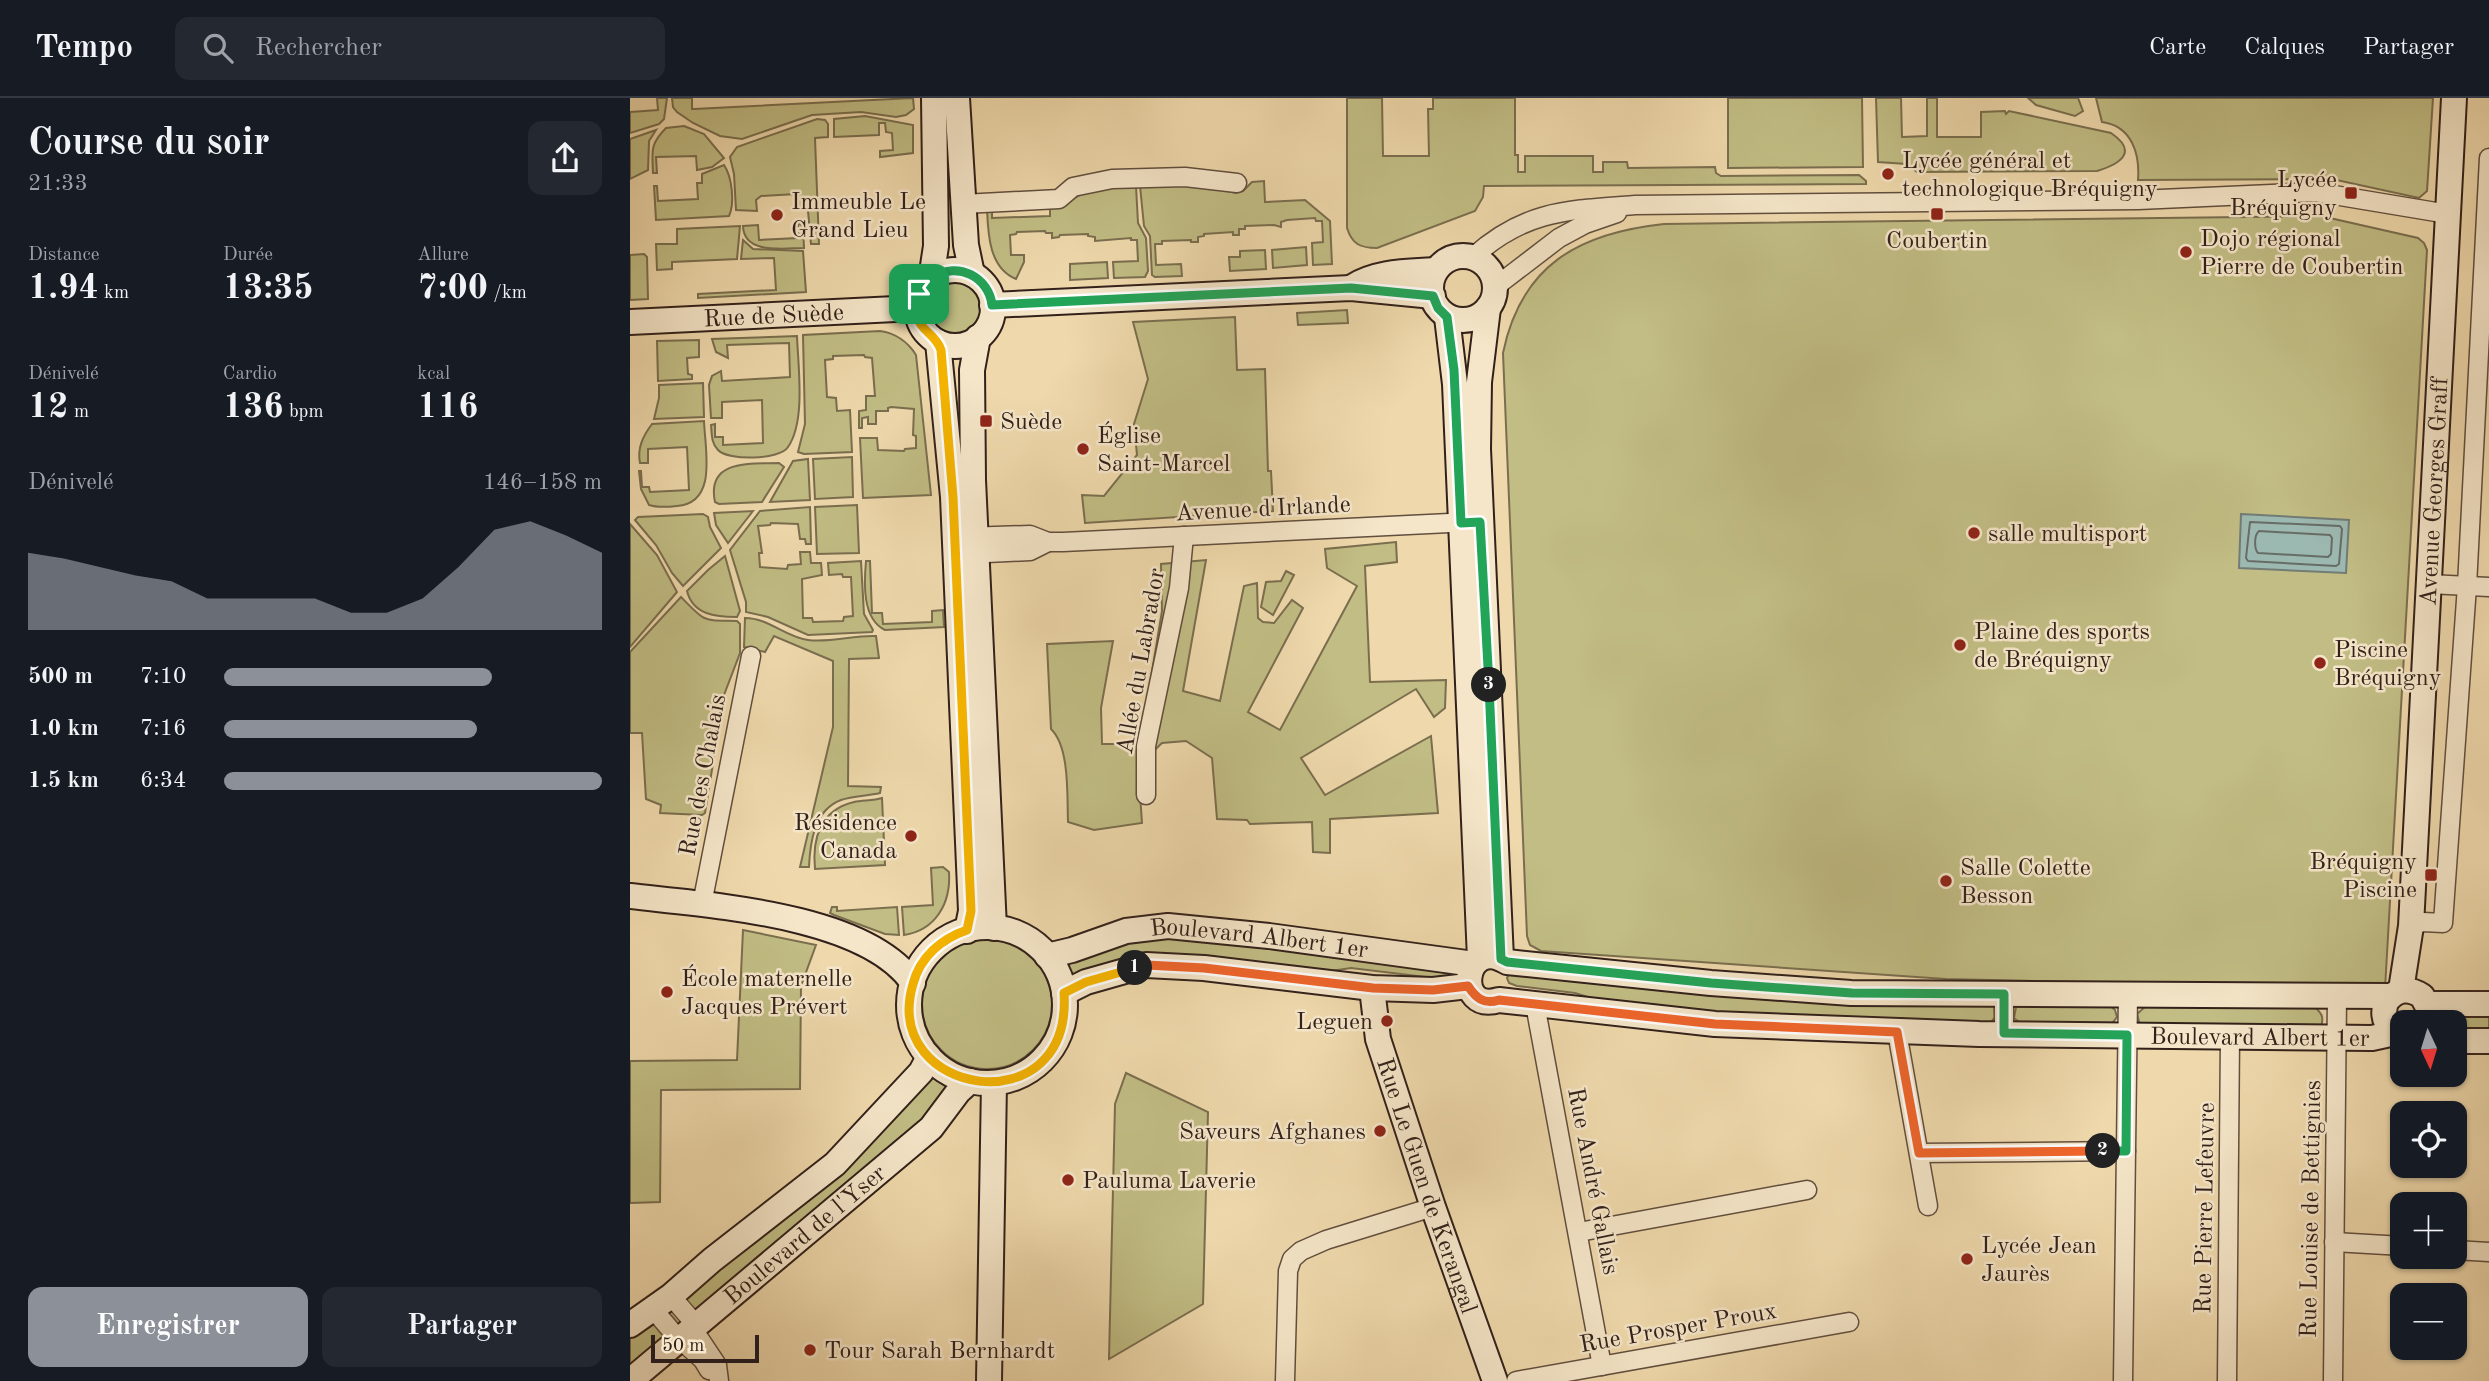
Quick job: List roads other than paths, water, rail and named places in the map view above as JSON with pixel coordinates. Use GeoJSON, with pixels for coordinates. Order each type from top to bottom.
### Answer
{"type":"FeatureCollection","features":[{"type":"Feature","properties":{"kind":"main road"},"geometry":{"type":"LineString","coordinates":[[931,279],[936,246],[934,98]]}},
{"type":"Feature","properties":{"kind":"main road"},"geometry":{"type":"LineString","coordinates":[[957,98],[963,204],[968,261],[972,274]]}},
{"type":"Feature","properties":{"kind":"main road","name":"Avenue Georges Graff"},"geometry":{"type":"LineString","coordinates":[[2390,1026],[2384,1020],[2384,1009],[2412,1001],[2411,926],[2454,98]]}},
{"type":"Feature","properties":{"kind":"main road"},"geometry":{"type":"LineString","coordinates":[[1471,522],[1478,391],[1492,298],[1493,276],[1485,264],[1473,257],[1461,256],[1446,260],[1436,270],[1432,282],[1433,296],[1438,308],[1447,317],[1462,321],[1478,317],[1492,298]]}},
{"type":"Feature","properties":{"kind":"main road"},"geometry":{"type":"LineString","coordinates":[[967,930],[971,911],[965,545],[972,370],[978,337],[990,320],[992,305],[989,292],[972,274],[959,270],[931,279],[919,294],[916,308],[923,329],[938,342],[960,345],[978,337]]}},
{"type":"Feature","properties":{"kind":"main road"},"geometry":{"type":"LineString","coordinates":[[1351,288],[1381,275],[1436,270]]}},
{"type":"Feature","properties":{"kind":"main road"},"geometry":{"type":"LineString","coordinates":[[992,305],[1351,288],[1433,296]]}},
{"type":"Feature","properties":{"kind":"main road","name":"Rue de Suède"},"geometry":{"type":"LineString","coordinates":[[630,322],[916,308]]}},
{"type":"Feature","properties":{"kind":"main road"},"geometry":{"type":"LineString","coordinates":[[1447,317],[1471,522],[1486,966],[1513,978],[1509,991],[1499,1000]]}},
{"type":"Feature","properties":{"kind":"main road"},"geometry":{"type":"LineString","coordinates":[[938,342],[952,476],[965,545],[994,928]]}},
{"type":"Feature","properties":{"kind":"main road"},"geometry":{"type":"LineString","coordinates":[[630,897],[702,904],[806,922],[876,950],[911,956],[929,954]]}},
{"type":"Feature","properties":{"kind":"main road","name":"Boulevard Albert 1er"},"geometry":{"type":"LineString","coordinates":[[1047,956],[1126,931],[1181,926],[1437,957],[1486,966],[1852,993],[2337,996],[2489,1004]]}},
{"type":"Feature","properties":{"kind":"main road"},"geometry":{"type":"LineString","coordinates":[[994,928],[1023,936],[1047,956],[1058,973],[1064,993],[1064,1022],[1044,1059],[1021,1075],[982,1082],[941,1068],[929,1057],[913,1028],[910,1005],[913,983],[929,954],[946,939],[967,930],[994,928]]}},
{"type":"Feature","properties":{"kind":"main road"},"geometry":{"type":"LineString","coordinates":[[876,950],[905,972],[913,983]]}},
{"type":"Feature","properties":{"kind":"main road","name":"Boulevard Albert 1er"},"geometry":{"type":"LineString","coordinates":[[1064,993],[1086,982],[1146,965],[1204,968],[1373,988],[1433,990],[1486,966]]}},
{"type":"Feature","properties":{"kind":"main road","name":"Boulevard Albert 1er"},"geometry":{"type":"LineString","coordinates":[[1486,966],[1476,997],[1482,1000],[1715,1024],[1897,1032],[2337,1038],[2390,1035]]}},
{"type":"Feature","properties":{"kind":"main road","name":"Rue Le Guen de Kerangal"},"geometry":{"type":"LineString","coordinates":[[1373,988],[1378,1039],[1433,1207],[1495,1381]]}},
{"type":"Feature","properties":{"kind":"main road"},"geometry":{"type":"LineString","coordinates":[[2468,1041],[2489,1041]]}},
{"type":"Feature","properties":{"kind":"main road","name":"Boulevard de l'Yser"},"geometry":{"type":"LineString","coordinates":[[630,1325],[835,1164],[921,1072],[929,1057]]}},
{"type":"Feature","properties":{"kind":"main road"},"geometry":{"type":"LineString","coordinates":[[982,1082],[989,1381]]}},
{"type":"Feature","properties":{"kind":"main road","name":"Boulevard de l'Yser"},"geometry":{"type":"LineString","coordinates":[[630,1381],[931,1128],[958,1092],[982,1082]]}},
{"type":"Feature","properties":{"kind":"street"},"geometry":{"type":"LineString","coordinates":[[2411,926],[2423,922],[2443,923],[2466,586],[2489,158]]}},
{"type":"Feature","properties":{"kind":"street"},"geometry":{"type":"LineString","coordinates":[[963,204],[1059,199],[1073,187],[1112,179],[1185,177],[1237,183]]}},
{"type":"Feature","properties":{"kind":"street"},"geometry":{"type":"LineString","coordinates":[[1473,257],[1503,233],[1533,219],[1564,212],[1635,205],[2125,200],[2316,192],[2448,214]]}},
{"type":"Feature","properties":{"kind":"street"},"geometry":{"type":"LineString","coordinates":[[1492,298],[1559,238],[1635,205]]}},
{"type":"Feature","properties":{"kind":"street","name":"Avenue d'Irlande"},"geometry":{"type":"LineString","coordinates":[[965,545],[1030,551],[1048,542],[1471,522]]}},
{"type":"Feature","properties":{"kind":"street","name":"Allée du Labrador"},"geometry":{"type":"LineString","coordinates":[[1146,795],[1146,746],[1179,588],[1184,536]]}},
{"type":"Feature","properties":{"kind":"street"},"geometry":{"type":"LineString","coordinates":[[2429,584],[2489,587]]}},
{"type":"Feature","properties":{"kind":"street","name":"Rue des Chalais"},"geometry":{"type":"LineString","coordinates":[[702,904],[751,656]]}},
{"type":"Feature","properties":{"kind":"street"},"geometry":{"type":"LineString","coordinates":[[2004,994],[2004,1033]]}},
{"type":"Feature","properties":{"kind":"street"},"geometry":{"type":"LineString","coordinates":[[2123,1381],[2127,995]]}},
{"type":"Feature","properties":{"kind":"street","name":"Rue Louise de Bettignies"},"geometry":{"type":"LineString","coordinates":[[2333,1381],[2337,996]]}},
{"type":"Feature","properties":{"kind":"street","name":"Rue André Gallais"},"geometry":{"type":"LineString","coordinates":[[1538,1006],[1537,1015],[1602,1366]]}},
{"type":"Feature","properties":{"kind":"street"},"geometry":{"type":"LineString","coordinates":[[1897,1032],[1928,1206]]}},
{"type":"Feature","properties":{"kind":"street","name":"Rue Pierre Lefeuvre"},"geometry":{"type":"LineString","coordinates":[[2227,1381],[2231,1036]]}},
{"type":"Feature","properties":{"kind":"street"},"geometry":{"type":"LineString","coordinates":[[1919,1153],[2126,1151]]}},
{"type":"Feature","properties":{"kind":"street"},"geometry":{"type":"LineString","coordinates":[[1579,1232],[1807,1191]]}},
{"type":"Feature","properties":{"kind":"street"},"geometry":{"type":"LineString","coordinates":[[1285,1381],[1288,1271],[1292,1259],[1301,1251],[1326,1240],[1433,1207]]}},
{"type":"Feature","properties":{"kind":"street"},"geometry":{"type":"LineString","coordinates":[[2334,1242],[2390,1246]]}},
{"type":"Feature","properties":{"kind":"street"},"geometry":{"type":"LineString","coordinates":[[2467,1251],[2489,1252]]}},
{"type":"Feature","properties":{"kind":"street"},"geometry":{"type":"LineString","coordinates":[[662,1302],[675,1335],[688,1332],[698,1335],[717,1366],[719,1381]]}},
{"type":"Feature","properties":{"kind":"street","name":"Rue Prosper Proux"},"geometry":{"type":"LineString","coordinates":[[1516,1381],[1849,1322]]}},
{"type":"Feature","properties":{"kind":"street"},"geometry":{"type":"LineString","coordinates":[[688,1332],[712,1381]]}},
{"type":"Feature","properties":{"kind":"water"},"geometry":{"type":"Polygon","coordinates":[[[2241,514],[2349,520],[2346,573],[2239,568],[2241,514]]]}},
{"type":"Feature","properties":{"kind":"place","name":"Lycée général et technologique Bréquigny"},"geometry":{"type":"Point","coordinates":[1888,174]}},
{"type":"Feature","properties":{"kind":"place","name":"Lycée Bréquigny"},"geometry":{"type":"Point","coordinates":[2351,193]}},
{"type":"Feature","properties":{"kind":"place","name":"Coubertin"},"geometry":{"type":"Point","coordinates":[1937,214]}},
{"type":"Feature","properties":{"kind":"place","name":"Immeuble Le Grand Lieu"},"geometry":{"type":"Point","coordinates":[777,215]}},
{"type":"Feature","properties":{"kind":"place","name":"Dojo régional Pierre de Coubertin"},"geometry":{"type":"Point","coordinates":[2186,252]}},
{"type":"Feature","properties":{"kind":"place","name":"Suède"},"geometry":{"type":"Point","coordinates":[986,421]}},
{"type":"Feature","properties":{"kind":"place","name":"Église Saint-Marcel"},"geometry":{"type":"Point","coordinates":[1083,449]}},
{"type":"Feature","properties":{"kind":"place","name":"salle multisport"},"geometry":{"type":"Point","coordinates":[1974,533]}},
{"type":"Feature","properties":{"kind":"place","name":"Plaine des sports de Bréquigny"},"geometry":{"type":"Point","coordinates":[1960,645]}},
{"type":"Feature","properties":{"kind":"place","name":"Piscine Bréquigny"},"geometry":{"type":"Point","coordinates":[2320,663]}},
{"type":"Feature","properties":{"kind":"place","name":"Résidence Canada"},"geometry":{"type":"Point","coordinates":[911,836]}},
{"type":"Feature","properties":{"kind":"place","name":"Bréquigny Piscine"},"geometry":{"type":"Point","coordinates":[2431,875]}},
{"type":"Feature","properties":{"kind":"place","name":"Salle Colette Besson"},"geometry":{"type":"Point","coordinates":[1946,881]}},
{"type":"Feature","properties":{"kind":"place","name":"École maternelle Jacques Prévert"},"geometry":{"type":"Point","coordinates":[667,992]}},
{"type":"Feature","properties":{"kind":"place","name":"Leguen"},"geometry":{"type":"Point","coordinates":[1387,1021]}},
{"type":"Feature","properties":{"kind":"place","name":"Saveurs Afghanes"},"geometry":{"type":"Point","coordinates":[1380,1131]}},
{"type":"Feature","properties":{"kind":"place","name":"Pauluma Laverie"},"geometry":{"type":"Point","coordinates":[1068,1180]}},
{"type":"Feature","properties":{"kind":"place","name":"Lycée Jean Jaurès"},"geometry":{"type":"Point","coordinates":[1967,1259]}},
{"type":"Feature","properties":{"kind":"place","name":"Tour Sarah Bernhardt"},"geometry":{"type":"Point","coordinates":[810,1350]}}]}
